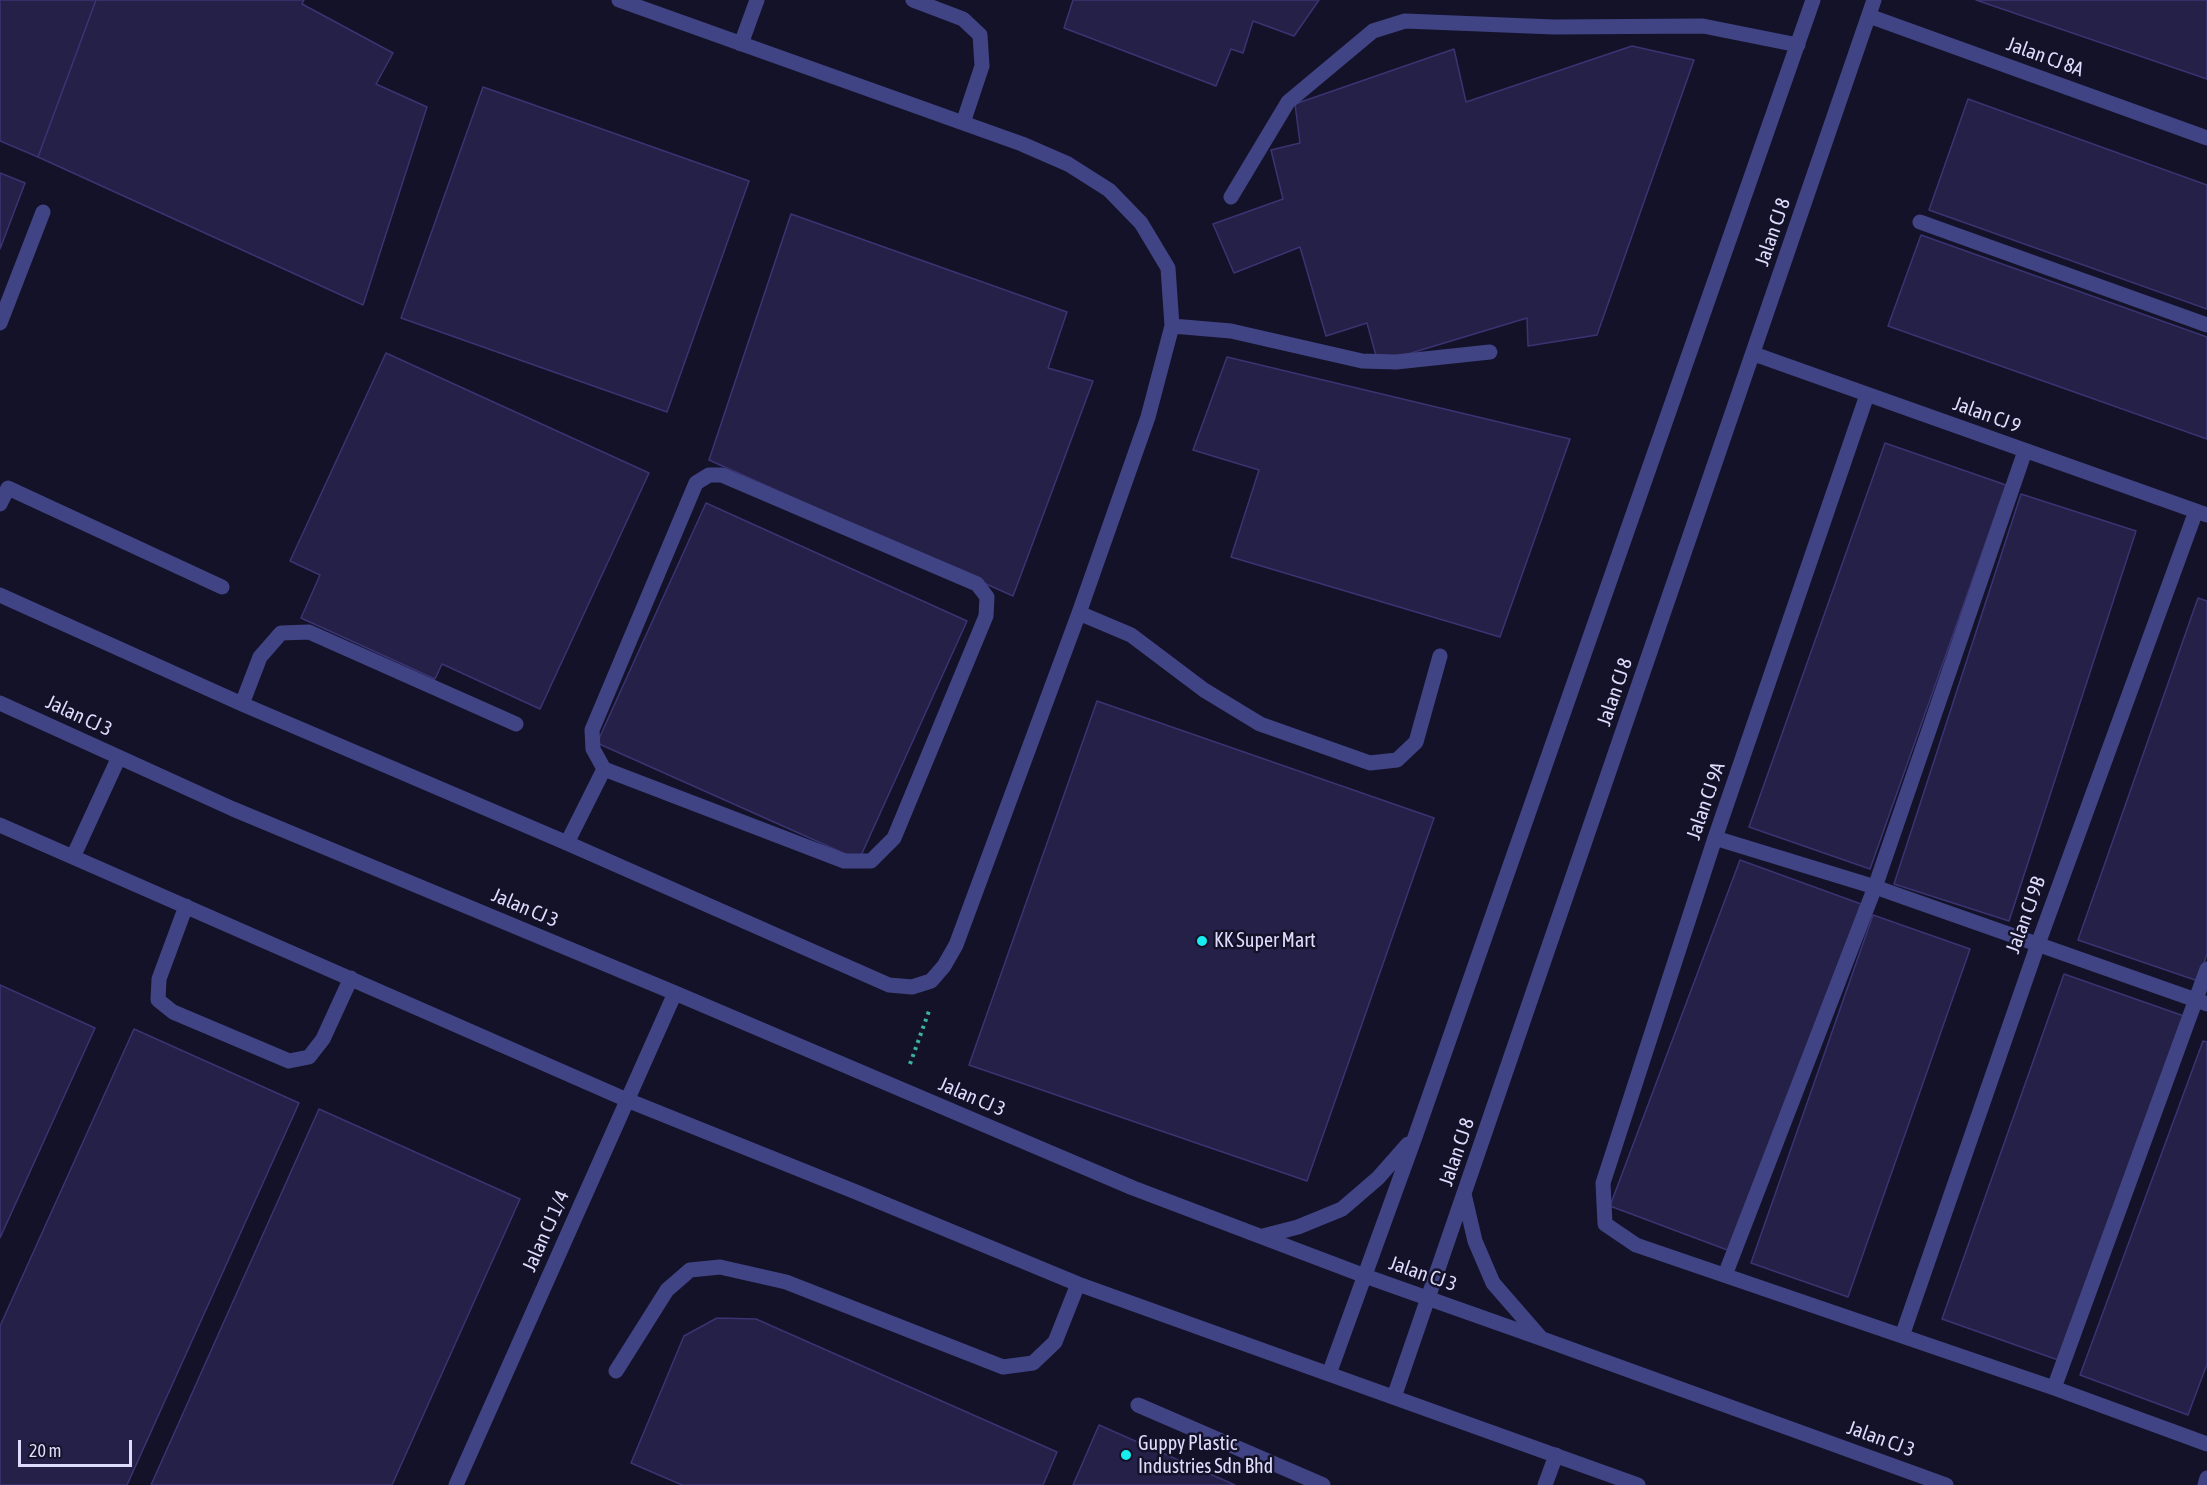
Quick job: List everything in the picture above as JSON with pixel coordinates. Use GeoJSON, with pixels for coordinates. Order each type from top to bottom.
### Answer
{"type":"FeatureCollection","features":[{"type":"Feature","properties":{"kind":"street"},"geometry":{"type":"LineString","coordinates":[[0,596],[242,704],[567,843],[889,985],[912,987],[931,981],[944,966],[956,945],[1079,613],[1148,417],[1172,327],[1167,268],[1141,223],[1109,190],[1068,164],[1022,144],[619,0]]}},
{"type":"Feature","properties":{"kind":"street"},"geometry":{"type":"LineString","coordinates":[[741,44],[757,0]]}},
{"type":"Feature","properties":{"kind":"street"},"geometry":{"type":"LineString","coordinates":[[913,0],[963,19],[980,35],[982,66],[963,123]]}},
{"type":"Feature","properties":{"kind":"street","name":"Jalan CJ 8"},"geometry":{"type":"LineString","coordinates":[[1329,1374],[1415,1137],[1813,0]]}},
{"type":"Feature","properties":{"kind":"street","name":"Jalan CJ 8"},"geometry":{"type":"LineString","coordinates":[[1394,1397],[1874,0]]}},
{"type":"Feature","properties":{"kind":"street","name":"Jalan CJ 8A"},"geometry":{"type":"LineString","coordinates":[[1869,15],[2207,138]]}},
{"type":"Feature","properties":{"kind":"street"},"geometry":{"type":"LineString","coordinates":[[1231,197],[1288,102],[1373,31],[1405,21],[1554,27],[1703,26],[1798,45]]}},
{"type":"Feature","properties":{"kind":"street"},"geometry":{"type":"LineString","coordinates":[[0,323],[43,212]]}},
{"type":"Feature","properties":{"kind":"street"},"geometry":{"type":"LineString","coordinates":[[1920,222],[2207,326]]}},
{"type":"Feature","properties":{"kind":"street"},"geometry":{"type":"LineString","coordinates":[[1172,327],[1231,331],[1362,361],[1396,362],[1490,352]]}},
{"type":"Feature","properties":{"kind":"street","name":"Jalan CJ 9"},"geometry":{"type":"LineString","coordinates":[[1754,354],[2201,513]]}},
{"type":"Feature","properties":{"kind":"street","name":"Jalan CJ 9A"},"geometry":{"type":"LineString","coordinates":[[1725,1275],[1636,1245],[1605,1224],[1604,1183],[1715,838],[1867,395]]}},
{"type":"Feature","properties":{"kind":"street"},"geometry":{"type":"LineString","coordinates":[[2025,451],[1875,887],[1725,1275],[2054,1388],[2207,1444]]}},
{"type":"Feature","properties":{"kind":"street"},"geometry":{"type":"LineString","coordinates":[[709,475],[722,475],[976,584],[987,597],[986,616],[894,838],[871,861],[844,861],[604,769],[593,749],[592,730],[696,483],[709,475]]}},
{"type":"Feature","properties":{"kind":"street"},"geometry":{"type":"LineString","coordinates":[[0,504],[4,486],[222,587]]}},
{"type":"Feature","properties":{"kind":"street","name":"Jalan CJ 9B"},"geometry":{"type":"LineString","coordinates":[[1902,1336],[2038,944],[2201,513]]}},
{"type":"Feature","properties":{"kind":"street"},"geometry":{"type":"LineString","coordinates":[[1079,613],[1131,635],[1204,690],[1260,724],[1370,763],[1398,760],[1416,742],[1440,656]]}},
{"type":"Feature","properties":{"kind":"street"},"geometry":{"type":"LineString","coordinates":[[242,704],[260,657],[281,633],[309,632],[516,724]]}},
{"type":"Feature","properties":{"kind":"street","name":"Jalan CJ 3"},"geometry":{"type":"LineString","coordinates":[[0,703],[233,809],[675,993],[1133,1188],[1365,1276],[1946,1485]]}},
{"type":"Feature","properties":{"kind":"street"},"geometry":{"type":"LineString","coordinates":[[73,857],[119,758]]}},
{"type":"Feature","properties":{"kind":"street"},"geometry":{"type":"LineString","coordinates":[[567,843],[604,769]]}},
{"type":"Feature","properties":{"kind":"street"},"geometry":{"type":"LineString","coordinates":[[0,825],[627,1100],[1078,1284],[1638,1485]]}},
{"type":"Feature","properties":{"kind":"street"},"geometry":{"type":"LineString","coordinates":[[1715,838],[1875,887],[2202,1002]]}},
{"type":"Feature","properties":{"kind":"street"},"geometry":{"type":"LineString","coordinates":[[186,906],[159,978],[158,1000],[173,1012],[289,1061],[309,1057],[323,1039],[351,978]]}},
{"type":"Feature","properties":{"kind":"street"},"geometry":{"type":"LineString","coordinates":[[2054,1388],[2202,1002],[2207,969]]}},
{"type":"Feature","properties":{"kind":"street","name":"Jalan CJ 1/4"},"geometry":{"type":"LineString","coordinates":[[456,1485],[675,993]]}},
{"type":"Feature","properties":{"kind":"street"},"geometry":{"type":"LineString","coordinates":[[1263,1236],[1298,1227],[1342,1209],[1378,1178],[1415,1137]]}},
{"type":"Feature","properties":{"kind":"street"},"geometry":{"type":"LineString","coordinates":[[1464,1194],[1475,1241],[1492,1283],[1540,1338]]}},
{"type":"Feature","properties":{"kind":"street"},"geometry":{"type":"LineString","coordinates":[[616,1371],[667,1290],[690,1270],[720,1267],[786,1282],[1003,1367],[1033,1363],[1055,1342],[1078,1284]]}},
{"type":"Feature","properties":{"kind":"street"},"geometry":{"type":"LineString","coordinates":[[1138,1405],[1323,1485]]}},
{"type":"Feature","properties":{"kind":"street"},"geometry":{"type":"LineString","coordinates":[[1545,1485],[1556,1455]]}},
{"type":"Feature","properties":{"kind":"street"},"geometry":{"type":"LineString","coordinates":[[2205,1485],[2207,1478]]}},
{"type":"Feature","properties":{"kind":"path"},"geometry":{"type":"LineString","coordinates":[[901,1090],[929,1010],[931,981]]}},
{"type":"Feature","properties":{"kind":"building"},"geometry":{"type":"Polygon","coordinates":[[[0,0],[96,0],[38,157],[0,141],[0,0]]]}},
{"type":"Feature","properties":{"kind":"building"},"geometry":{"type":"Polygon","coordinates":[[[96,0],[304,0],[302,4],[393,53],[376,84],[427,107],[363,305],[38,157],[96,0]]]}},
{"type":"Feature","properties":{"kind":"building"},"geometry":{"type":"Polygon","coordinates":[[[1073,0],[1319,0],[1294,36],[1253,21],[1243,53],[1231,49],[1216,86],[1064,28],[1073,0]]]}},
{"type":"Feature","properties":{"kind":"building"},"geometry":{"type":"Polygon","coordinates":[[[1976,0],[2207,0],[2207,79],[1976,0]]]}},
{"type":"Feature","properties":{"kind":"building"},"geometry":{"type":"Polygon","coordinates":[[[1632,46],[1694,60],[1597,335],[1528,346],[1527,318],[1378,363],[1367,323],[1326,336],[1300,247],[1234,273],[1213,224],[1283,199],[1271,150],[1300,143],[1295,104],[1454,49],[1466,102],[1632,46]]]}},
{"type":"Feature","properties":{"kind":"building"},"geometry":{"type":"Polygon","coordinates":[[[483,87],[749,181],[667,412],[401,318],[483,87]]]}},
{"type":"Feature","properties":{"kind":"building"},"geometry":{"type":"Polygon","coordinates":[[[1968,99],[2207,185],[2207,309],[1929,210],[1968,99]]]}},
{"type":"Feature","properties":{"kind":"building"},"geometry":{"type":"Polygon","coordinates":[[[0,173],[25,183],[0,249],[0,173]]]}},
{"type":"Feature","properties":{"kind":"building"},"geometry":{"type":"Polygon","coordinates":[[[791,214],[1067,312],[1048,368],[1093,381],[1013,596],[709,460],[791,214]]]}},
{"type":"Feature","properties":{"kind":"building"},"geometry":{"type":"Polygon","coordinates":[[[1921,235],[2207,337],[2207,439],[1888,326],[1921,235]]]}},
{"type":"Feature","properties":{"kind":"building"},"geometry":{"type":"Polygon","coordinates":[[[386,353],[649,473],[540,709],[442,664],[435,679],[301,618],[320,575],[290,561],[386,353]]]}},
{"type":"Feature","properties":{"kind":"building"},"geometry":{"type":"Polygon","coordinates":[[[1227,357],[1570,439],[1500,637],[1231,557],[1259,470],[1193,450],[1227,357]]]}},
{"type":"Feature","properties":{"kind":"building"},"geometry":{"type":"Polygon","coordinates":[[[1885,443],[2006,485],[1870,869],[1749,827],[1885,443]]]}},
{"type":"Feature","properties":{"kind":"building"},"geometry":{"type":"Polygon","coordinates":[[[2021,494],[2136,531],[2009,921],[1894,884],[2021,494]]]}},
{"type":"Feature","properties":{"kind":"building"},"geometry":{"type":"Polygon","coordinates":[[[706,503],[967,621],[859,860],[597,743],[706,503]]]}},
{"type":"Feature","properties":{"kind":"building"},"geometry":{"type":"Polygon","coordinates":[[[2198,598],[2207,601],[2207,954],[2198,981],[2078,940],[2198,598]]]}},
{"type":"Feature","properties":{"kind":"building","name":"KK Super Mart"},"geometry":{"type":"Polygon","coordinates":[[[1097,701],[1434,818],[1307,1181],[969,1065],[1097,701]]]}},
{"type":"Feature","properties":{"kind":"building"},"geometry":{"type":"Polygon","coordinates":[[[1740,860],[1861,904],[1730,1251],[1610,1206],[1740,860]]]}},
{"type":"Feature","properties":{"kind":"building"},"geometry":{"type":"Polygon","coordinates":[[[1873,915],[1970,949],[1848,1297],[1751,1263],[1873,915]]]}},
{"type":"Feature","properties":{"kind":"building"},"geometry":{"type":"Polygon","coordinates":[[[2064,974],[2184,1016],[2061,1361],[1942,1319],[2064,974]]]}},
{"type":"Feature","properties":{"kind":"building"},"geometry":{"type":"Polygon","coordinates":[[[0,985],[95,1028],[0,1238],[0,985]]]}},
{"type":"Feature","properties":{"kind":"building"},"geometry":{"type":"Polygon","coordinates":[[[134,1029],[299,1103],[127,1485],[0,1485],[0,1326],[134,1029]]]}},
{"type":"Feature","properties":{"kind":"building"},"geometry":{"type":"Polygon","coordinates":[[[2203,1041],[2207,1042],[2207,1364],[2188,1415],[2080,1375],[2203,1041]]]}},
{"type":"Feature","properties":{"kind":"building"},"geometry":{"type":"Polygon","coordinates":[[[319,1109],[520,1199],[392,1485],[151,1485],[319,1109]]]}},
{"type":"Feature","properties":{"kind":"building"},"geometry":{"type":"Polygon","coordinates":[[[717,1318],[756,1319],[1057,1452],[1043,1485],[682,1485],[631,1463],[684,1336],[717,1318]]]}},
{"type":"Feature","properties":{"kind":"building","name":"Guppy Plastic Industries Sdn Bhd"},"geometry":{"type":"Polygon","coordinates":[[[1099,1425],[1235,1485],[1073,1485],[1099,1425]]]}},
{"type":"Feature","properties":{"kind":"place","name":"KK Super Mart"},"geometry":{"type":"Point","coordinates":[1202,941]}},
{"type":"Feature","properties":{"kind":"place","name":"Guppy Plastic Industries Sdn Bhd"},"geometry":{"type":"Point","coordinates":[1126,1455]}}]}
